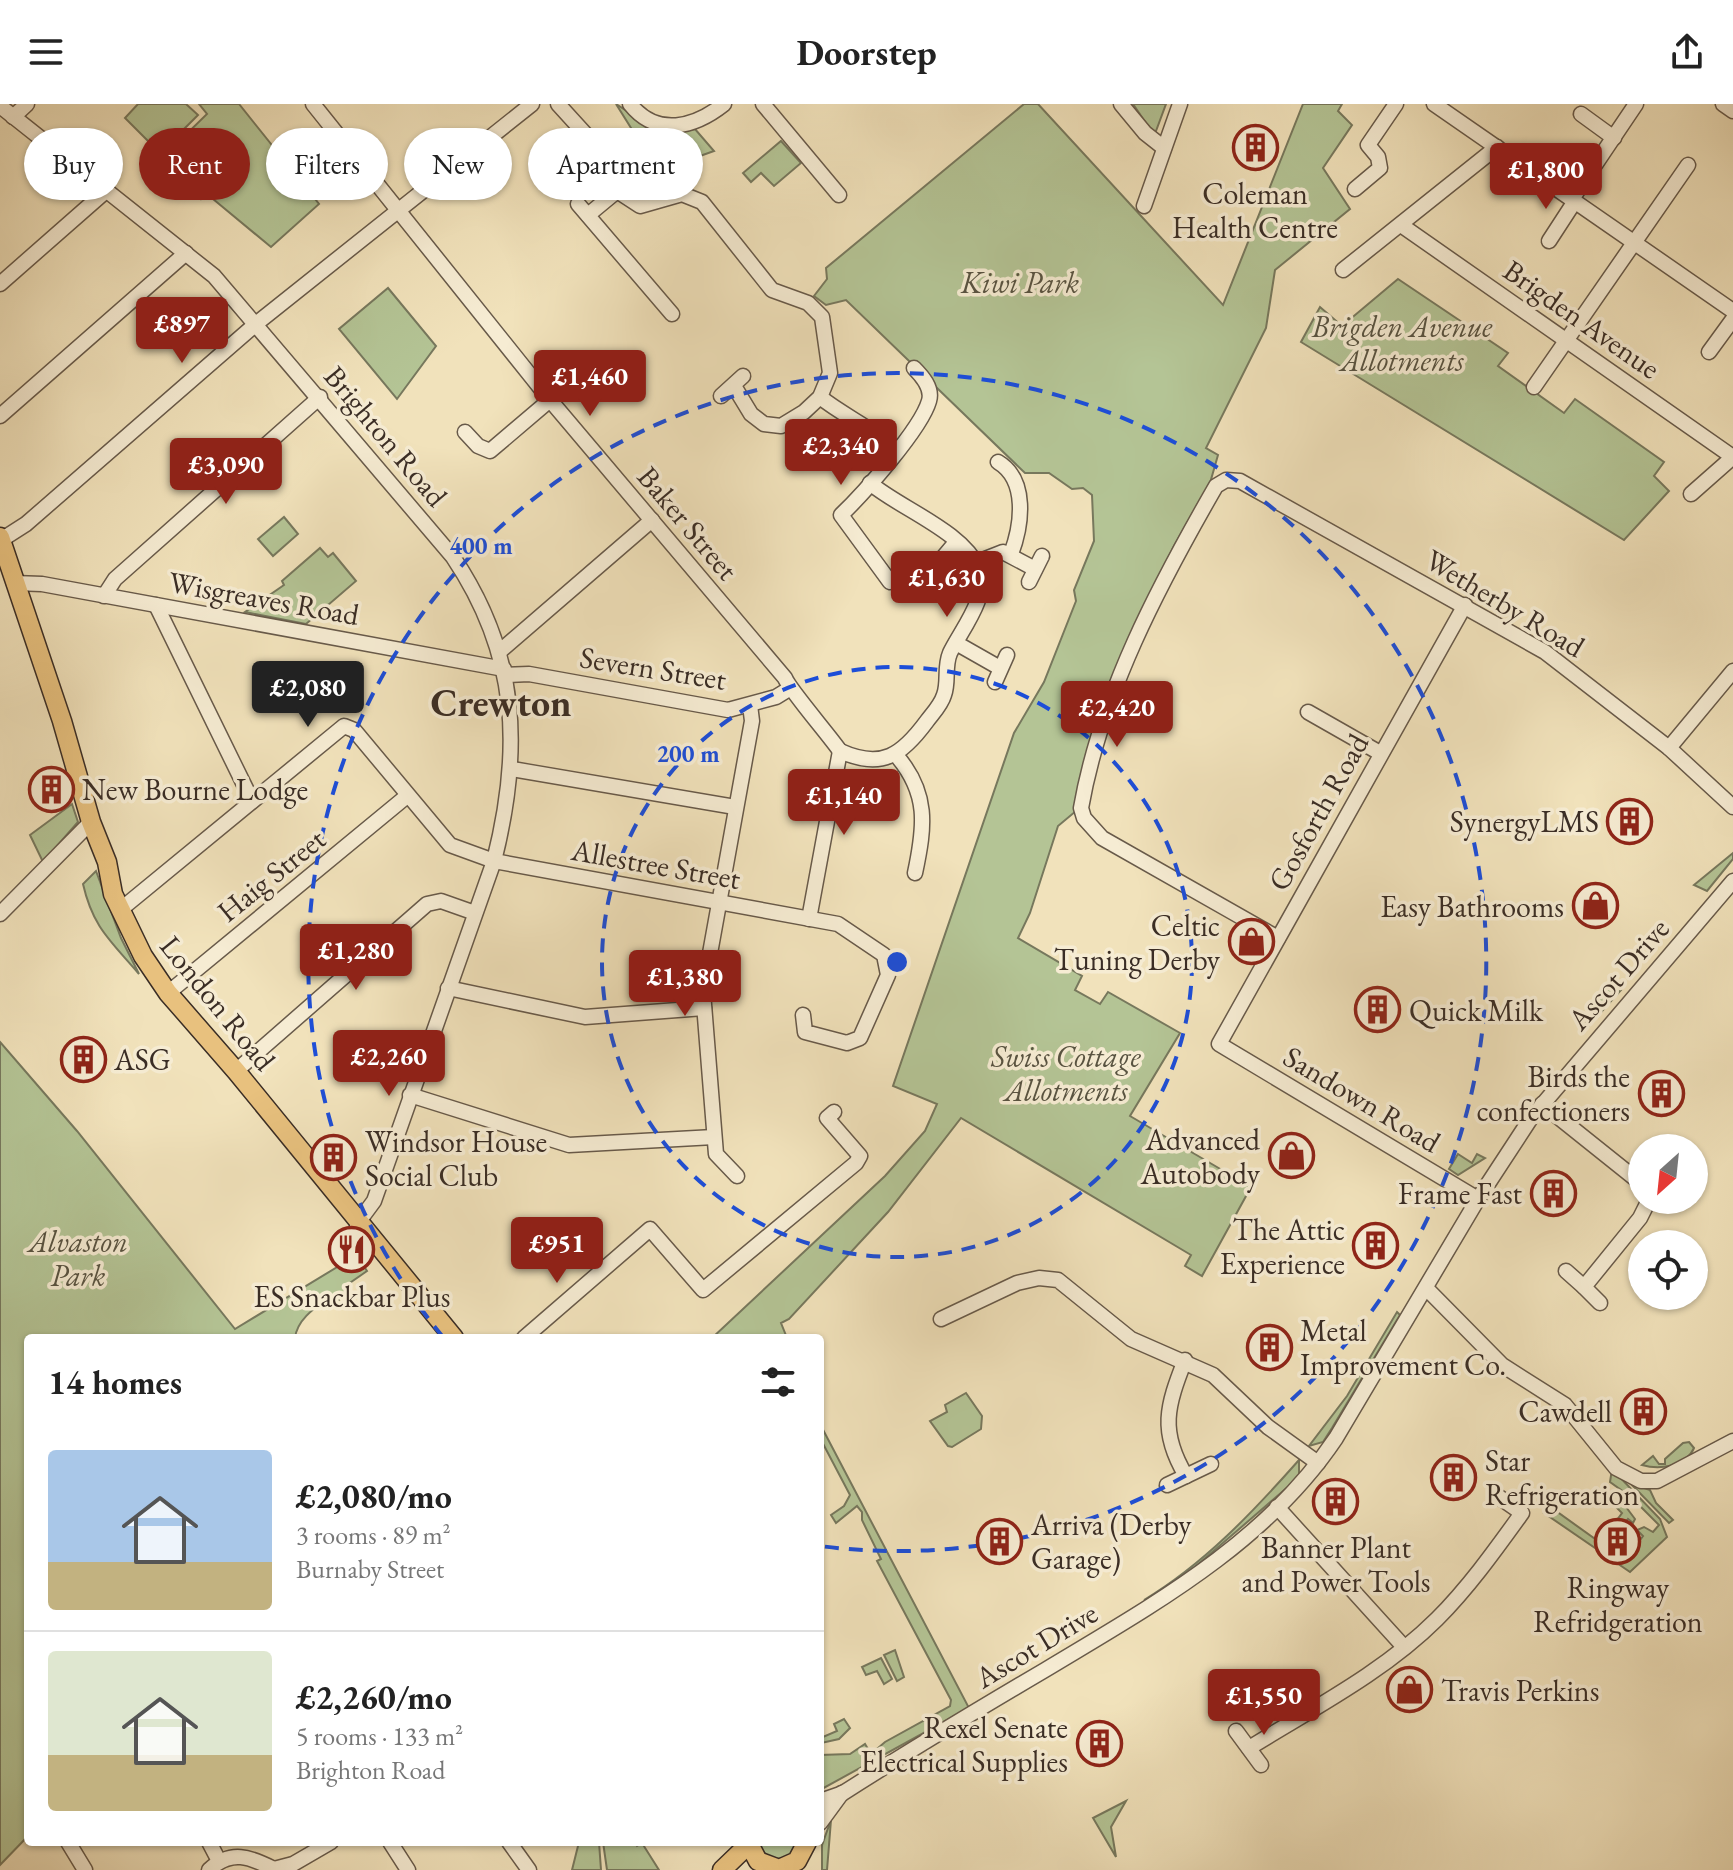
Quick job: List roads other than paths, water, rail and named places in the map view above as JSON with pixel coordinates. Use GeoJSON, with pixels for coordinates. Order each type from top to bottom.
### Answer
{"type":"FeatureCollection","features":[{"type":"Feature","properties":{"kind":"main road","name":"London Road"},"geometry":{"type":"LineString","coordinates":[[0,539],[8,576],[59,711],[92,826],[100,866],[143,956],[168,993],[236,1071],[357,1224],[451,1334]]}},
{"type":"Feature","properties":{"kind":"main road"},"geometry":{"type":"LineString","coordinates":[[722,1870],[745,1846]]}},
{"type":"Feature","properties":{"kind":"main road"},"geometry":{"type":"LineString","coordinates":[[750,1846],[758,1861],[777,1869],[797,1861],[805,1846]]}},
{"type":"Feature","properties":{"kind":"main road"},"geometry":{"type":"LineString","coordinates":[[808,1846],[815,1870]]}},
{"type":"Feature","properties":{"kind":"street"},"geometry":{"type":"LineString","coordinates":[[13,117],[27,104]]}},
{"type":"Feature","properties":{"kind":"street","name":"Baker Street"},"geometry":{"type":"LineString","coordinates":[[313,104],[550,400],[785,678],[789,689],[802,698],[840,751]]}},
{"type":"Feature","properties":{"kind":"street"},"geometry":{"type":"LineString","coordinates":[[558,104],[580,128]]}},
{"type":"Feature","properties":{"kind":"street"},"geometry":{"type":"LineString","coordinates":[[630,104],[653,122],[675,127],[702,120],[724,104]]}},
{"type":"Feature","properties":{"kind":"street"},"geometry":{"type":"LineString","coordinates":[[763,104],[839,195]]}},
{"type":"Feature","properties":{"kind":"street"},"geometry":{"type":"LineString","coordinates":[[1121,104],[1145,133],[1164,148]]}},
{"type":"Feature","properties":{"kind":"street"},"geometry":{"type":"LineString","coordinates":[[1144,206],[1180,104]]}},
{"type":"Feature","properties":{"kind":"street"},"geometry":{"type":"LineString","coordinates":[[1355,189],[1380,168],[1378,157],[1368,145],[1396,104]]}},
{"type":"Feature","properties":{"kind":"street"},"geometry":{"type":"LineString","coordinates":[[1434,104],[1733,311]]}},
{"type":"Feature","properties":{"kind":"street"},"geometry":{"type":"LineString","coordinates":[[1549,241],[1636,104]]}},
{"type":"Feature","properties":{"kind":"street","name":"Brighton Road"},"geometry":{"type":"LineString","coordinates":[[0,106],[27,128]]}},
{"type":"Feature","properties":{"kind":"street"},"geometry":{"type":"LineString","coordinates":[[0,539],[14,534],[257,323],[523,107]]}},
{"type":"Feature","properties":{"kind":"street"},"geometry":{"type":"LineString","coordinates":[[1581,114],[1614,138]]}},
{"type":"Feature","properties":{"kind":"street"},"geometry":{"type":"LineString","coordinates":[[1343,270],[1497,147]]}},
{"type":"Feature","properties":{"kind":"street"},"geometry":{"type":"LineString","coordinates":[[1534,387],[1688,165]]}},
{"type":"Feature","properties":{"kind":"street"},"geometry":{"type":"LineString","coordinates":[[0,284],[96,200]]}},
{"type":"Feature","properties":{"kind":"street","name":"Brighton Road"},"geometry":{"type":"LineString","coordinates":[[120,200],[214,276],[453,557],[470,584],[505,672],[512,769],[494,861],[374,1201],[357,1224]]}},
{"type":"Feature","properties":{"kind":"street"},"geometry":{"type":"LineString","coordinates":[[600,200],[583,209],[672,314]]}},
{"type":"Feature","properties":{"kind":"street"},"geometry":{"type":"LineString","coordinates":[[631,200],[640,206],[661,200]]}},
{"type":"Feature","properties":{"kind":"street"},"geometry":{"type":"LineString","coordinates":[[697,200],[702,202],[772,290],[808,303],[825,322],[829,380],[820,397],[792,420],[773,426],[751,414],[738,381],[721,396]]}},
{"type":"Feature","properties":{"kind":"street","name":"Brigden Avenue"},"geometry":{"type":"LineString","coordinates":[[1401,225],[1733,457]]}},
{"type":"Feature","properties":{"kind":"street"},"geometry":{"type":"LineString","coordinates":[[0,416],[186,253]]}},
{"type":"Feature","properties":{"kind":"street"},"geometry":{"type":"LineString","coordinates":[[658,297],[671,285]]}},
{"type":"Feature","properties":{"kind":"street"},"geometry":{"type":"LineString","coordinates":[[1708,348],[1733,319]]}},
{"type":"Feature","properties":{"kind":"street"},"geometry":{"type":"LineString","coordinates":[[888,572],[835,509],[870,483],[914,430],[937,396],[914,368]]}},
{"type":"Feature","properties":{"kind":"street"},"geometry":{"type":"LineString","coordinates":[[104,596],[108,586],[122,572],[320,397]]}},
{"type":"Feature","properties":{"kind":"street"},"geometry":{"type":"LineString","coordinates":[[820,397],[845,417],[874,430],[896,450]]}},
{"type":"Feature","properties":{"kind":"street"},"geometry":{"type":"LineString","coordinates":[[465,432],[478,446],[490,451],[550,400]]}},
{"type":"Feature","properties":{"kind":"street"},"geometry":{"type":"LineString","coordinates":[[1691,494],[1733,457]]}},
{"type":"Feature","properties":{"kind":"street"},"geometry":{"type":"LineString","coordinates":[[998,462],[1012,474],[1018,487],[1018,526],[1011,554]]}},
{"type":"Feature","properties":{"kind":"street","name":"Wetherby Road"},"geometry":{"type":"LineString","coordinates":[[1278,938],[1102,838],[1084,818],[1081,808],[1102,733],[1136,638],[1208,499],[1216,486],[1226,480],[1240,481],[1545,652],[1669,748],[1733,807]]}},
{"type":"Feature","properties":{"kind":"street"},"geometry":{"type":"LineString","coordinates":[[809,919],[840,751],[873,759],[896,755],[909,744],[942,700],[948,660],[980,590],[975,563],[956,542],[870,483]]}},
{"type":"Feature","properties":{"kind":"street"},"geometry":{"type":"LineString","coordinates":[[1018,487],[1033,484]]}},
{"type":"Feature","properties":{"kind":"street"},"geometry":{"type":"LineString","coordinates":[[499,652],[652,520]]}},
{"type":"Feature","properties":{"kind":"street"},"geometry":{"type":"LineString","coordinates":[[928,573],[956,542]]}},
{"type":"Feature","properties":{"kind":"street"},"geometry":{"type":"LineString","coordinates":[[975,563],[995,553],[1011,554],[1036,569]]}},
{"type":"Feature","properties":{"kind":"street","name":"Wisgreaves Road"},"geometry":{"type":"LineString","coordinates":[[8,576],[505,672]]}},
{"type":"Feature","properties":{"kind":"street"},"geometry":{"type":"LineString","coordinates":[[120,910],[252,801],[156,605]]}},
{"type":"Feature","properties":{"kind":"street","name":"Gosforth Road"},"geometry":{"type":"LineString","coordinates":[[1219,1044],[1465,605]]}},
{"type":"Feature","properties":{"kind":"street"},"geometry":{"type":"LineString","coordinates":[[956,643],[1001,668]]}},
{"type":"Feature","properties":{"kind":"street"},"geometry":{"type":"LineString","coordinates":[[1669,748],[1733,671]]}},
{"type":"Feature","properties":{"kind":"street","name":"Severn Street"},"geometry":{"type":"LineString","coordinates":[[505,672],[728,710],[750,705],[789,689]]}},
{"type":"Feature","properties":{"kind":"street"},"geometry":{"type":"LineString","coordinates":[[727,1172],[718,1159],[714,1137],[704,982],[752,721],[750,705]]}},
{"type":"Feature","properties":{"kind":"street"},"geometry":{"type":"LineString","coordinates":[[1308,712],[1380,753]]}},
{"type":"Feature","properties":{"kind":"street","name":"Allestree Street"},"geometry":{"type":"LineString","coordinates":[[252,801],[344,726],[354,730],[450,845],[494,861],[843,927],[877,949],[889,969],[860,1038],[847,1043],[805,1039],[803,1015]]}},
{"type":"Feature","properties":{"kind":"street"},"geometry":{"type":"LineString","coordinates":[[896,755],[919,788],[921,845],[915,873]]}},
{"type":"Feature","properties":{"kind":"street"},"geometry":{"type":"LineString","coordinates":[[512,769],[735,807]]}},
{"type":"Feature","properties":{"kind":"street","name":"Haig Street"},"geometry":{"type":"LineString","coordinates":[[168,993],[407,796]]}},
{"type":"Feature","properties":{"kind":"street"},"geometry":{"type":"LineString","coordinates":[[0,914],[92,826]]}},
{"type":"Feature","properties":{"kind":"street","name":"Ascot Drive"},"geometry":{"type":"LineString","coordinates":[[824,1800],[843,1793],[1144,1612],[1208,1567],[1277,1507],[1318,1463],[1478,1199],[1542,1104],[1731,886]]}},
{"type":"Feature","properties":{"kind":"street"},"geometry":{"type":"LineString","coordinates":[[236,1071],[427,904],[441,901],[475,913]]}},
{"type":"Feature","properties":{"kind":"street"},"geometry":{"type":"LineString","coordinates":[[448,988],[585,1017],[704,1008]]}},
{"type":"Feature","properties":{"kind":"street","name":"Sandown Road"},"geometry":{"type":"LineString","coordinates":[[1219,1044],[1478,1199]]}},
{"type":"Feature","properties":{"kind":"street"},"geometry":{"type":"LineString","coordinates":[[410,1095],[577,1146],[714,1137]]}},
{"type":"Feature","properties":{"kind":"street"},"geometry":{"type":"LineString","coordinates":[[1542,1104],[1628,1173]]}},
{"type":"Feature","properties":{"kind":"street"},"geometry":{"type":"LineString","coordinates":[[529,1334],[650,1229],[703,1290],[727,1273],[859,1159],[827,1118],[834,1112]]}},
{"type":"Feature","properties":{"kind":"street"},"geometry":{"type":"LineString","coordinates":[[1584,1287],[1642,1214]]}},
{"type":"Feature","properties":{"kind":"street"},"geometry":{"type":"LineString","coordinates":[[1566,1271],[1600,1303]]}},
{"type":"Feature","properties":{"kind":"street"},"geometry":{"type":"LineString","coordinates":[[941,1319],[1017,1283],[1047,1278],[1068,1287],[1131,1339],[1185,1360],[1229,1387],[1268,1427],[1318,1463]]}},
{"type":"Feature","properties":{"kind":"street"},"geometry":{"type":"LineString","coordinates":[[1426,1288],[1502,1365],[1565,1405],[1622,1473],[1641,1481],[1657,1481],[1733,1441]]}},
{"type":"Feature","properties":{"kind":"street"},"geometry":{"type":"LineString","coordinates":[[1185,1360],[1172,1393],[1168,1424],[1173,1454],[1186,1476]]}},
{"type":"Feature","properties":{"kind":"street"},"geometry":{"type":"LineString","coordinates":[[1167,1485],[1211,1464]]}},
{"type":"Feature","properties":{"kind":"street"},"geometry":{"type":"LineString","coordinates":[[1249,1748],[1404,1647],[1456,1598],[1522,1513],[1499,1497]]}},
{"type":"Feature","properties":{"kind":"street"},"geometry":{"type":"LineString","coordinates":[[1277,1507],[1404,1647]]}},
{"type":"Feature","properties":{"kind":"street"},"geometry":{"type":"LineString","coordinates":[[1236,1731],[1261,1765]]}},
{"type":"Feature","properties":{"kind":"street","name":"Ascot Drive"},"geometry":{"type":"LineString","coordinates":[[824,1818],[843,1793]]}},
{"type":"Feature","properties":{"kind":"street"},"geometry":{"type":"LineString","coordinates":[[70,1846],[85,1870]]}},
{"type":"Feature","properties":{"kind":"street"},"geometry":{"type":"LineString","coordinates":[[214,1865],[240,1856],[274,1869],[293,1864],[324,1846]]}},
{"type":"Feature","properties":{"kind":"street"},"geometry":{"type":"LineString","coordinates":[[393,1846],[408,1870]]}},
{"type":"Feature","properties":{"kind":"street"},"geometry":{"type":"LineString","coordinates":[[512,1846],[529,1870]]}},
{"type":"Feature","properties":{"kind":"place","name":"Coleman Health Centre"},"geometry":{"type":"Point","coordinates":[1255,147]}},
{"type":"Feature","properties":{"kind":"place","name":"New Bourne Lodge"},"geometry":{"type":"Point","coordinates":[51,789]}},
{"type":"Feature","properties":{"kind":"place","name":"SynergyLMS"},"geometry":{"type":"Point","coordinates":[1630,821]}},
{"type":"Feature","properties":{"kind":"place","name":"Easy Bathrooms"},"geometry":{"type":"Point","coordinates":[1595,906]}},
{"type":"Feature","properties":{"kind":"place","name":"Celtic Tuning Derby"},"geometry":{"type":"Point","coordinates":[1251,942]}},
{"type":"Feature","properties":{"kind":"place","name":"Quick Milk"},"geometry":{"type":"Point","coordinates":[1378,1010]}},
{"type":"Feature","properties":{"kind":"place","name":"ASG"},"geometry":{"type":"Point","coordinates":[83,1059]}},
{"type":"Feature","properties":{"kind":"place","name":"Birds the confectioners"},"geometry":{"type":"Point","coordinates":[1661,1093]}},
{"type":"Feature","properties":{"kind":"place","name":"Advanced Autobody"},"geometry":{"type":"Point","coordinates":[1291,1156]}},
{"type":"Feature","properties":{"kind":"place","name":"Windsor House Social Club"},"geometry":{"type":"Point","coordinates":[334,1158]}},
{"type":"Feature","properties":{"kind":"place","name":"Frame Fast"},"geometry":{"type":"Point","coordinates":[1553,1193]}},
{"type":"Feature","properties":{"kind":"place","name":"The Attic Experience"},"geometry":{"type":"Point","coordinates":[1376,1246]}},
{"type":"Feature","properties":{"kind":"place","name":"ES Snackbar Plus"},"geometry":{"type":"Point","coordinates":[352,1250]}},
{"type":"Feature","properties":{"kind":"place","name":"Metal Improvement Co."},"geometry":{"type":"Point","coordinates":[1269,1347]}},
{"type":"Feature","properties":{"kind":"place","name":"Cawdell"},"geometry":{"type":"Point","coordinates":[1643,1411]}},
{"type":"Feature","properties":{"kind":"place","name":"Star Refrigeration"},"geometry":{"type":"Point","coordinates":[1454,1477]}},
{"type":"Feature","properties":{"kind":"place","name":"Banner Plant and Power Tools"},"geometry":{"type":"Point","coordinates":[1336,1501]}},
{"type":"Feature","properties":{"kind":"place","name":"Arriva (Derby Garage)"},"geometry":{"type":"Point","coordinates":[1000,1541]}},
{"type":"Feature","properties":{"kind":"place","name":"Ringway Refridgeration"},"geometry":{"type":"Point","coordinates":[1618,1541]}},
{"type":"Feature","properties":{"kind":"place","name":"Travis Perkins"},"geometry":{"type":"Point","coordinates":[1410,1690]}},
{"type":"Feature","properties":{"kind":"place","name":"Rexel Senate Electrical Supplies"},"geometry":{"type":"Point","coordinates":[1099,1744]}},
{"type":"Feature","properties":{"kind":"district","name":"Crewton"},"geometry":{"type":"Point","coordinates":[501,702]}},
{"type":"Feature","properties":{"kind":"park label","name":"Kiwi Park"},"geometry":{"type":"Point","coordinates":[1020,282]}},
{"type":"Feature","properties":{"kind":"park label","name":"Brigden Avenue Allotments"},"geometry":{"type":"Point","coordinates":[1402,343]}},
{"type":"Feature","properties":{"kind":"park label","name":"Swiss Cottage Allotments"},"geometry":{"type":"Point","coordinates":[1066,1073]}},
{"type":"Feature","properties":{"kind":"park label","name":"Alvaston Park"},"geometry":{"type":"Point","coordinates":[78,1258]}}]}
